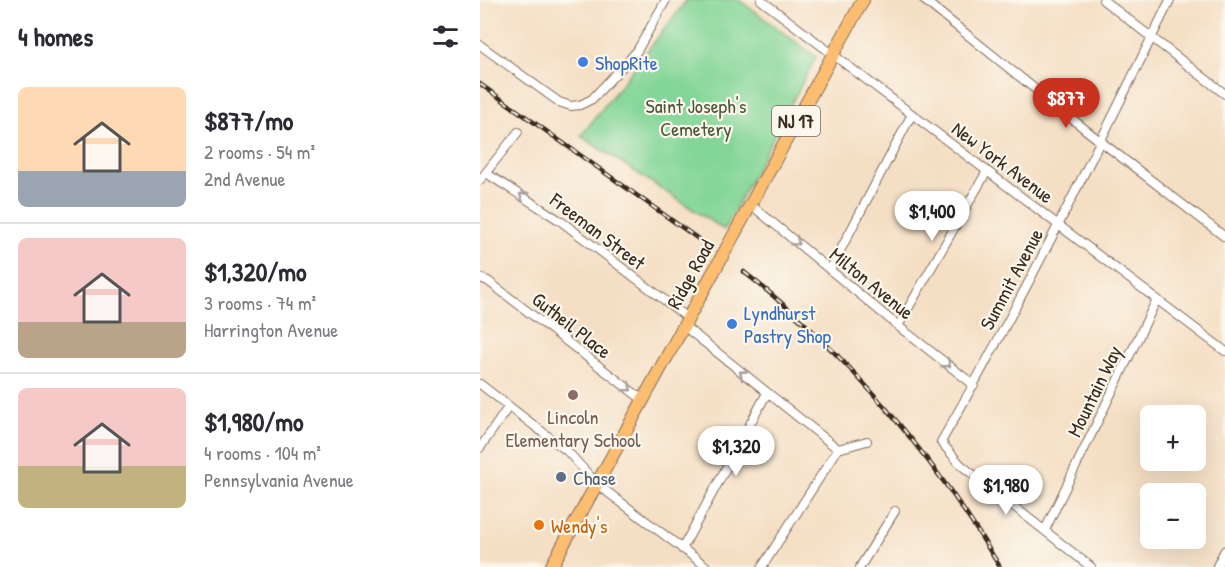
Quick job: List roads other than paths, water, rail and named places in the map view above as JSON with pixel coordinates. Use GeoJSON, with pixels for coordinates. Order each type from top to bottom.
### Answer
{"type":"FeatureCollection","features":[{"type":"Feature","properties":{"kind":"main road","name":"Ridge Road"},"geometry":{"type":"LineString","coordinates":[[551,567],[863,0]]}},
{"type":"Feature","properties":{"kind":"street"},"geometry":{"type":"LineString","coordinates":[[480,45],[559,102],[580,105],[592,99],[637,51],[666,0]]}},
{"type":"Feature","properties":{"kind":"street","name":"New York Avenue"},"geometry":{"type":"LineString","coordinates":[[761,0],[1225,351]]}},
{"type":"Feature","properties":{"kind":"street"},"geometry":{"type":"LineString","coordinates":[[924,0],[1225,237]]}},
{"type":"Feature","properties":{"kind":"street"},"geometry":{"type":"LineString","coordinates":[[1103,0],[1225,94]]}},
{"type":"Feature","properties":{"kind":"street","name":"Summit Avenue"},"geometry":{"type":"LineString","coordinates":[[1045,530],[961,465],[942,442],[1059,225],[1170,0]]}},
{"type":"Feature","properties":{"kind":"street"},"geometry":{"type":"LineString","coordinates":[[830,270],[912,114]]}},
{"type":"Feature","properties":{"kind":"street"},"geometry":{"type":"LineString","coordinates":[[480,180],[518,132]]}},
{"type":"Feature","properties":{"kind":"street"},"geometry":{"type":"LineString","coordinates":[[898,326],[987,171]]}},
{"type":"Feature","properties":{"kind":"street","name":"Freeman Street"},"geometry":{"type":"LineString","coordinates":[[486,172],[562,222],[686,322],[767,393],[838,449]]}},
{"type":"Feature","properties":{"kind":"street","name":"Milton Avenue"},"geometry":{"type":"LineString","coordinates":[[750,204],[898,326],[974,385]]}},
{"type":"Feature","properties":{"kind":"street","name":"Gutheil Place"},"geometry":{"type":"LineString","coordinates":[[480,278],[488,280],[643,400]]}},
{"type":"Feature","properties":{"kind":"street","name":"Mountain Way"},"geometry":{"type":"LineString","coordinates":[[1045,530],[1156,299]]}},
{"type":"Feature","properties":{"kind":"street"},"geometry":{"type":"LineString","coordinates":[[480,384],[567,451],[597,484],[707,567]]}},
{"type":"Feature","properties":{"kind":"street"},"geometry":{"type":"LineString","coordinates":[[682,549],[767,393]]}},
{"type":"Feature","properties":{"kind":"street"},"geometry":{"type":"LineString","coordinates":[[480,448],[509,406]]}},
{"type":"Feature","properties":{"kind":"street"},"geometry":{"type":"LineString","coordinates":[[762,567],[838,449],[867,441]]}},
{"type":"Feature","properties":{"kind":"street"},"geometry":{"type":"LineString","coordinates":[[860,567],[895,512]]}},
{"type":"Feature","properties":{"kind":"street"},"geometry":{"type":"LineString","coordinates":[[1045,530],[1090,567]]}},
{"type":"Feature","properties":{"kind":"street"},"geometry":{"type":"LineString","coordinates":[[1217,567],[1225,551]]}},
{"type":"Feature","properties":{"kind":"railway"},"geometry":{"type":"LineString","coordinates":[[480,84],[711,248]]}},
{"type":"Feature","properties":{"kind":"railway"},"geometry":{"type":"LineString","coordinates":[[744,272],[818,336],[885,408],[946,485],[1000,567]]}},
{"type":"Feature","properties":{"kind":"place","name":"ShopRite"},"geometry":{"type":"Point","coordinates":[583,62]}},
{"type":"Feature","properties":{"kind":"place","name":"Lyndhurst Pastry Shop"},"geometry":{"type":"Point","coordinates":[732,324]}},
{"type":"Feature","properties":{"kind":"place","name":"Lincoln Elementary School"},"geometry":{"type":"Point","coordinates":[573,395]}},
{"type":"Feature","properties":{"kind":"place","name":"Chase"},"geometry":{"type":"Point","coordinates":[561,477]}},
{"type":"Feature","properties":{"kind":"place","name":"Wendy's"},"geometry":{"type":"Point","coordinates":[539,525]}},
{"type":"Feature","properties":{"kind":"park label","name":"Saint Joseph's Cemetery"},"geometry":{"type":"Point","coordinates":[696,116]}}]}
